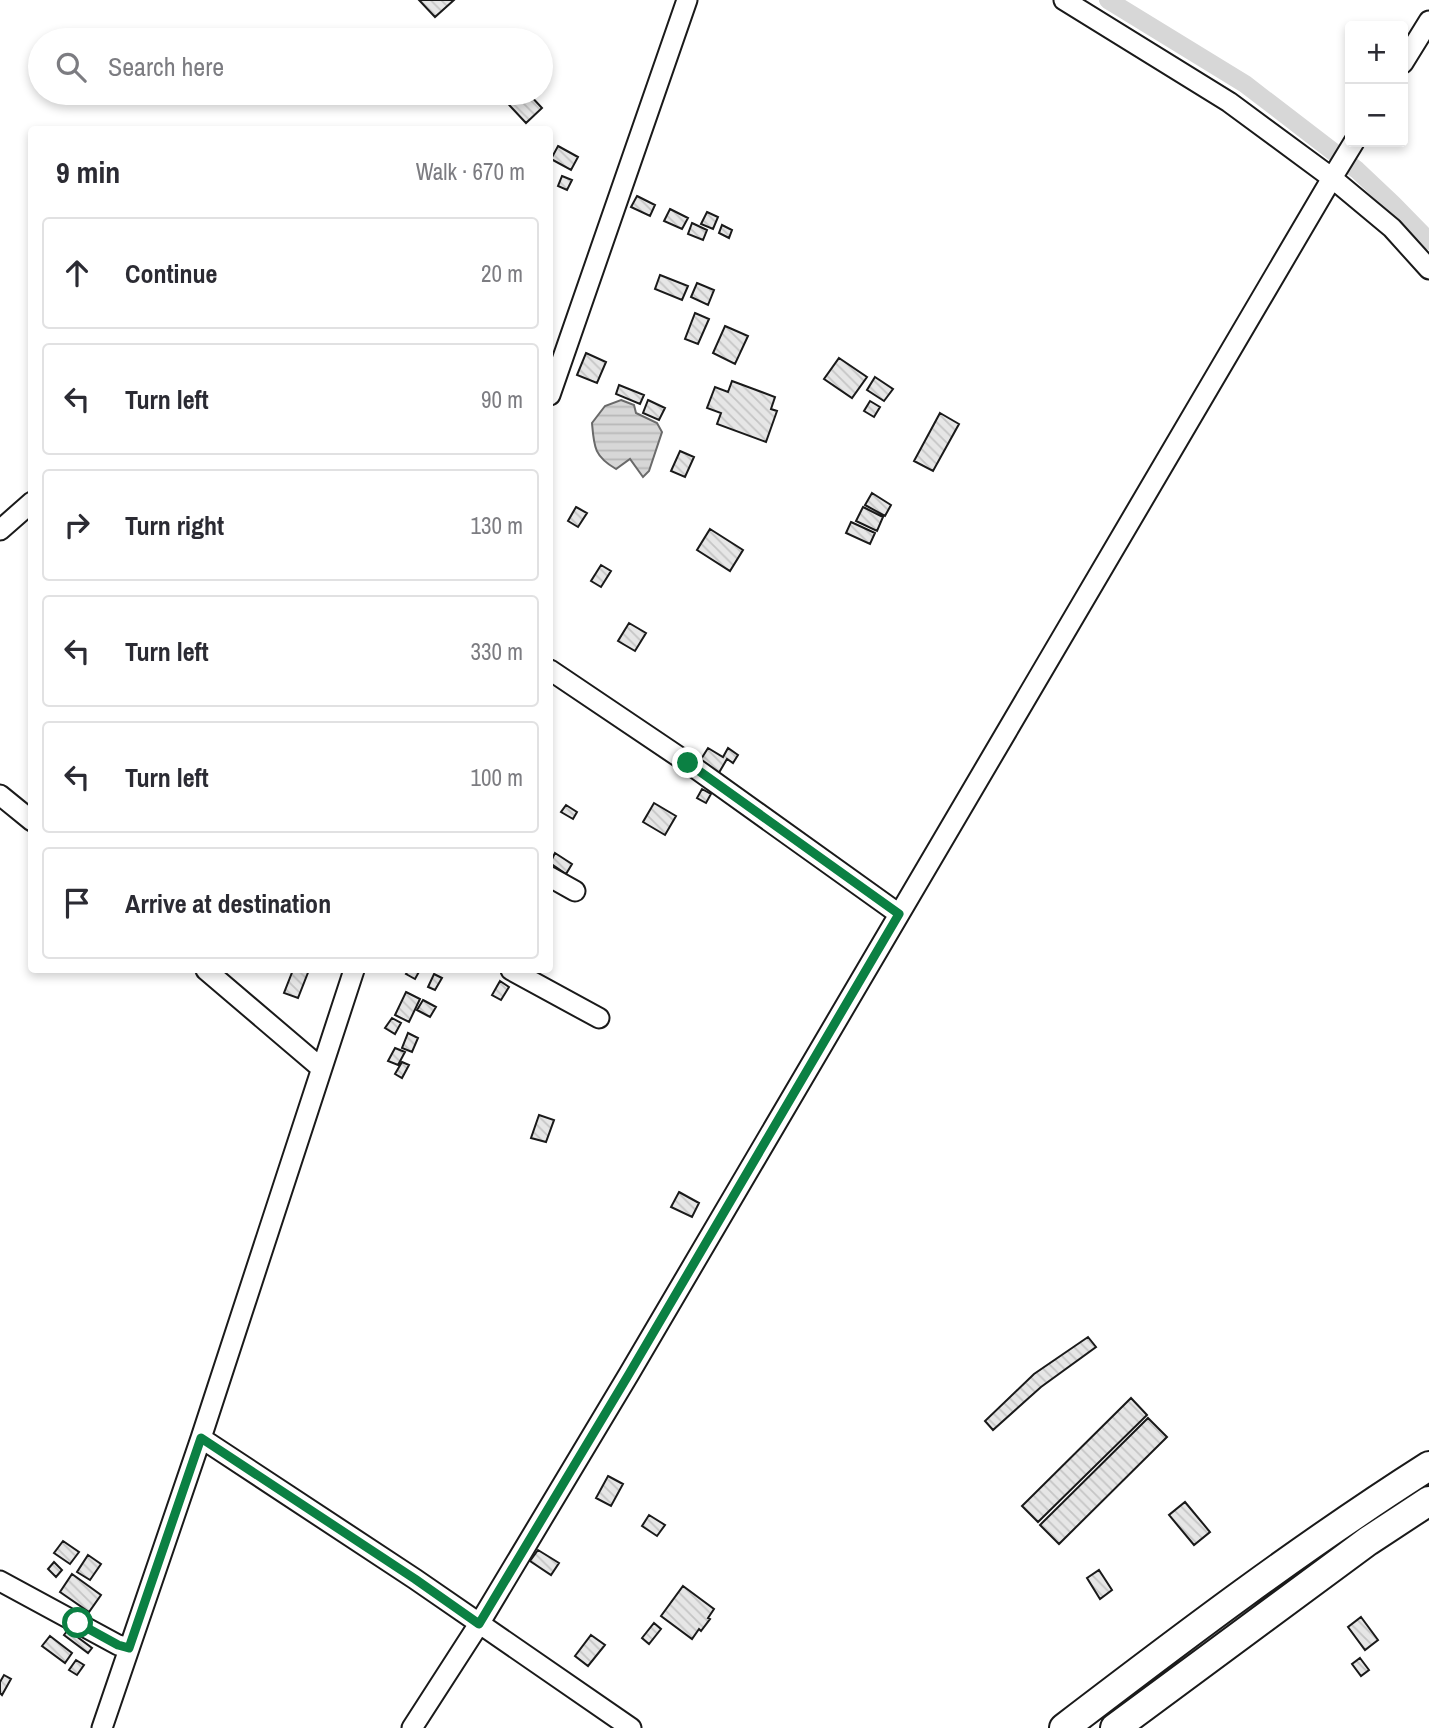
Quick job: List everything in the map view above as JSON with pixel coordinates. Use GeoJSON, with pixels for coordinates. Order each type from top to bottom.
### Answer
{"type":"FeatureCollection","features":[{"type":"Feature","properties":{"kind":"highway"},"geometry":{"type":"LineString","coordinates":[[1064,1728],[1253,1587],[1382,1495],[1429,1466]]}},
{"type":"Feature","properties":{"kind":"highway"},"geometry":{"type":"LineString","coordinates":[[1115,1728],[1358,1548],[1429,1501]]}},
{"type":"Feature","properties":{"kind":"street"},"geometry":{"type":"LineString","coordinates":[[553,387],[687,0]]}},
{"type":"Feature","properties":{"kind":"street"},"geometry":{"type":"LineString","coordinates":[[1064,0],[1229,102],[1343,160],[1392,229],[1429,269]]}},
{"type":"Feature","properties":{"kind":"street"},"geometry":{"type":"LineString","coordinates":[[1408,55],[1429,21]]}},
{"type":"Feature","properties":{"kind":"street"},"geometry":{"type":"LineString","coordinates":[[412,1728],[479,1624],[636,1362],[1343,160]]}},
{"type":"Feature","properties":{"kind":"street"},"geometry":{"type":"LineString","coordinates":[[0,530],[28,506]]}},
{"type":"Feature","properties":{"kind":"street"},"geometry":{"type":"LineString","coordinates":[[553,672],[688,763],[899,914]]}},
{"type":"Feature","properties":{"kind":"street"},"geometry":{"type":"LineString","coordinates":[[0,795],[28,818]]}},
{"type":"Feature","properties":{"kind":"street"},"geometry":{"type":"LineString","coordinates":[[553,879],[575,891]]}},
{"type":"Feature","properties":{"kind":"street"},"geometry":{"type":"LineString","coordinates":[[210,973],[321,1068]]}},
{"type":"Feature","properties":{"kind":"street"},"geometry":{"type":"LineString","coordinates":[[102,1728],[201,1438],[353,973]]}},
{"type":"Feature","properties":{"kind":"street"},"geometry":{"type":"LineString","coordinates":[[516,973],[599,1018]]}},
{"type":"Feature","properties":{"kind":"street"},"geometry":{"type":"LineString","coordinates":[[201,1438],[415,1579],[631,1728]]}},
{"type":"Feature","properties":{"kind":"street"},"geometry":{"type":"LineString","coordinates":[[0,1581],[118,1645],[129,1648]]}},
{"type":"Feature","properties":{"kind":"shaded area"},"geometry":{"type":"Polygon","coordinates":[[[621,400],[634,405],[636,413],[657,423],[662,432],[649,471],[643,477],[630,459],[616,469],[603,460],[596,450],[592,423],[605,406],[621,400]]]}},
{"type":"Feature","properties":{"kind":"building"},"geometry":{"type":"Polygon","coordinates":[[[419,0],[454,0],[435,17],[419,0]]]}},
{"type":"Feature","properties":{"kind":"building"},"geometry":{"type":"Polygon","coordinates":[[[509,105],[539,105],[542,108],[526,123],[509,105]]]}},
{"type":"Feature","properties":{"kind":"building"},"geometry":{"type":"Polygon","coordinates":[[[558,146],[578,157],[571,170],[553,160],[558,146]]]}},
{"type":"Feature","properties":{"kind":"building"},"geometry":{"type":"Polygon","coordinates":[[[562,176],[572,180],[567,190],[558,186],[562,176]]]}},
{"type":"Feature","properties":{"kind":"building"},"geometry":{"type":"Polygon","coordinates":[[[637,196],[655,205],[650,216],[631,207],[637,196]]]}},
{"type":"Feature","properties":{"kind":"building"},"geometry":{"type":"Polygon","coordinates":[[[670,209],[688,218],[682,229],[664,221],[670,209]]]}},
{"type":"Feature","properties":{"kind":"building"},"geometry":{"type":"Polygon","coordinates":[[[707,212],[718,217],[713,229],[701,224],[707,212]]]}},
{"type":"Feature","properties":{"kind":"building"},"geometry":{"type":"Polygon","coordinates":[[[692,223],[707,230],[703,240],[688,234],[692,223]]]}},
{"type":"Feature","properties":{"kind":"building"},"geometry":{"type":"Polygon","coordinates":[[[722,225],[732,230],[729,238],[719,233],[722,225]]]}},
{"type":"Feature","properties":{"kind":"building"},"geometry":{"type":"Polygon","coordinates":[[[660,275],[688,286],[682,300],[655,289],[660,275]]]}},
{"type":"Feature","properties":{"kind":"building"},"geometry":{"type":"Polygon","coordinates":[[[697,283],[714,290],[708,305],[691,297],[697,283]]]}},
{"type":"Feature","properties":{"kind":"building"},"geometry":{"type":"Polygon","coordinates":[[[695,313],[709,319],[698,344],[685,339],[695,313]]]}},
{"type":"Feature","properties":{"kind":"building"},"geometry":{"type":"Polygon","coordinates":[[[725,326],[748,336],[735,364],[713,353],[725,326]]]}},
{"type":"Feature","properties":{"kind":"building"},"geometry":{"type":"Polygon","coordinates":[[[586,353],[606,362],[597,383],[577,375],[586,353]]]}},
{"type":"Feature","properties":{"kind":"building"},"geometry":{"type":"Polygon","coordinates":[[[839,358],[867,377],[852,398],[824,379],[839,358]]]}},
{"type":"Feature","properties":{"kind":"building"},"geometry":{"type":"Polygon","coordinates":[[[875,377],[893,389],[884,401],[867,390],[875,377]]]}},
{"type":"Feature","properties":{"kind":"building"},"geometry":{"type":"Polygon","coordinates":[[[732,381],[775,397],[771,409],[777,411],[766,442],[717,424],[721,413],[707,408],[715,387],[728,392],[732,381]]]}},
{"type":"Feature","properties":{"kind":"building"},"geometry":{"type":"Polygon","coordinates":[[[619,385],[644,395],[640,404],[616,394],[619,385]]]}},
{"type":"Feature","properties":{"kind":"building"},"geometry":{"type":"Polygon","coordinates":[[[648,400],[665,408],[659,420],[643,413],[648,400]]]}},
{"type":"Feature","properties":{"kind":"building"},"geometry":{"type":"Polygon","coordinates":[[[870,401],[880,407],[874,417],[864,411],[870,401]]]}},
{"type":"Feature","properties":{"kind":"building"},"geometry":{"type":"Polygon","coordinates":[[[940,413],[959,424],[933,471],[914,461],[940,413]]]}},
{"type":"Feature","properties":{"kind":"building"},"geometry":{"type":"Polygon","coordinates":[[[680,451],[694,457],[685,477],[671,471],[680,451]]]}},
{"type":"Feature","properties":{"kind":"building"},"geometry":{"type":"Polygon","coordinates":[[[872,493],[891,505],[885,516],[865,505],[872,493]]]}},
{"type":"Feature","properties":{"kind":"building"},"geometry":{"type":"Polygon","coordinates":[[[576,507],[587,513],[578,527],[568,521],[576,507]]]}},
{"type":"Feature","properties":{"kind":"building"},"geometry":{"type":"Polygon","coordinates":[[[863,507],[883,517],[877,531],[856,521],[863,507]]]}},
{"type":"Feature","properties":{"kind":"building"},"geometry":{"type":"Polygon","coordinates":[[[851,522],[875,533],[870,544],[846,533],[851,522]]]}},
{"type":"Feature","properties":{"kind":"building"},"geometry":{"type":"Polygon","coordinates":[[[710,529],[743,550],[730,571],[697,550],[710,529]]]}},
{"type":"Feature","properties":{"kind":"building"},"geometry":{"type":"Polygon","coordinates":[[[601,565],[611,571],[601,587],[591,581],[601,565]]]}},
{"type":"Feature","properties":{"kind":"building"},"geometry":{"type":"Polygon","coordinates":[[[629,623],[646,633],[635,651],[618,641],[629,623]]]}},
{"type":"Feature","properties":{"kind":"building"},"geometry":{"type":"Polygon","coordinates":[[[708,748],[723,757],[728,748],[738,755],[733,763],[727,759],[717,776],[698,764],[708,748]]]}},
{"type":"Feature","properties":{"kind":"building"},"geometry":{"type":"Polygon","coordinates":[[[702,789],[711,794],[706,803],[697,798],[702,789]]]}},
{"type":"Feature","properties":{"kind":"building"},"geometry":{"type":"Polygon","coordinates":[[[654,803],[676,816],[665,835],[643,822],[654,803]]]}},
{"type":"Feature","properties":{"kind":"building"},"geometry":{"type":"Polygon","coordinates":[[[566,805],[577,812],[573,819],[561,812],[566,805]]]}},
{"type":"Feature","properties":{"kind":"building"},"geometry":{"type":"Polygon","coordinates":[[[555,853],[572,864],[566,874],[553,865],[555,853]]]}},
{"type":"Feature","properties":{"kind":"building"},"geometry":{"type":"Polygon","coordinates":[[[292,973],[308,973],[298,998],[284,993],[292,973]]]}},
{"type":"Feature","properties":{"kind":"building"},"geometry":{"type":"Polygon","coordinates":[[[407,973],[418,973],[415,979],[407,973]]]}},
{"type":"Feature","properties":{"kind":"building"},"geometry":{"type":"Polygon","coordinates":[[[434,974],[442,978],[435,990],[428,987],[434,974]]]}},
{"type":"Feature","properties":{"kind":"building"},"geometry":{"type":"Polygon","coordinates":[[[500,981],[509,987],[501,1000],[492,995],[500,981]]]}},
{"type":"Feature","properties":{"kind":"building"},"geometry":{"type":"Polygon","coordinates":[[[406,992],[420,999],[409,1022],[395,1015],[406,992]]]}},
{"type":"Feature","properties":{"kind":"building"},"geometry":{"type":"Polygon","coordinates":[[[423,1000],[436,1007],[430,1017],[417,1010],[423,1000]]]}},
{"type":"Feature","properties":{"kind":"building"},"geometry":{"type":"Polygon","coordinates":[[[392,1018],[401,1023],[395,1034],[385,1028],[392,1018]]]}},
{"type":"Feature","properties":{"kind":"building"},"geometry":{"type":"Polygon","coordinates":[[[408,1033],[418,1038],[412,1052],[402,1048],[408,1033]]]}},
{"type":"Feature","properties":{"kind":"building"},"geometry":{"type":"Polygon","coordinates":[[[395,1048],[405,1052],[398,1065],[388,1061],[395,1048]]]}},
{"type":"Feature","properties":{"kind":"building"},"geometry":{"type":"Polygon","coordinates":[[[402,1062],[409,1065],[402,1078],[395,1074],[402,1062]]]}},
{"type":"Feature","properties":{"kind":"building"},"geometry":{"type":"Polygon","coordinates":[[[539,1115],[554,1120],[546,1142],[531,1138],[539,1115]]]}},
{"type":"Feature","properties":{"kind":"building"},"geometry":{"type":"Polygon","coordinates":[[[679,1192],[699,1203],[692,1217],[671,1207],[679,1192]]]}},
{"type":"Feature","properties":{"kind":"building"},"geometry":{"type":"Polygon","coordinates":[[[1088,1337],[1096,1347],[1041,1387],[993,1430],[985,1421],[1034,1374],[1088,1337]]]}},
{"type":"Feature","properties":{"kind":"building"},"geometry":{"type":"Polygon","coordinates":[[[1131,1398],[1147,1415],[1038,1522],[1022,1506],[1131,1398]]]}},
{"type":"Feature","properties":{"kind":"building"},"geometry":{"type":"Polygon","coordinates":[[[1148,1418],[1167,1437],[1059,1544],[1040,1525],[1148,1418]]]}},
{"type":"Feature","properties":{"kind":"building"},"geometry":{"type":"Polygon","coordinates":[[[608,1476],[623,1484],[611,1506],[596,1498],[608,1476]]]}},
{"type":"Feature","properties":{"kind":"building"},"geometry":{"type":"Polygon","coordinates":[[[1185,1502],[1210,1532],[1194,1545],[1169,1515],[1185,1502]]]}},
{"type":"Feature","properties":{"kind":"building"},"geometry":{"type":"Polygon","coordinates":[[[649,1515],[665,1525],[657,1536],[642,1526],[649,1515]]]}},
{"type":"Feature","properties":{"kind":"building"},"geometry":{"type":"Polygon","coordinates":[[[63,1541],[79,1552],[70,1564],[54,1553],[63,1541]]]}},
{"type":"Feature","properties":{"kind":"building"},"geometry":{"type":"Polygon","coordinates":[[[538,1550],[559,1563],[551,1575],[530,1561],[538,1550]]]}},
{"type":"Feature","properties":{"kind":"building"},"geometry":{"type":"Polygon","coordinates":[[[88,1555],[101,1564],[90,1580],[77,1572],[88,1555]]]}},
{"type":"Feature","properties":{"kind":"building"},"geometry":{"type":"Polygon","coordinates":[[[54,1562],[62,1570],[56,1577],[48,1569],[54,1562]]]}},
{"type":"Feature","properties":{"kind":"building"},"geometry":{"type":"Polygon","coordinates":[[[1099,1570],[1112,1590],[1100,1599],[1087,1578],[1099,1570]]]}},
{"type":"Feature","properties":{"kind":"building"},"geometry":{"type":"Polygon","coordinates":[[[72,1574],[101,1595],[89,1612],[60,1592],[72,1574]]]}},
{"type":"Feature","properties":{"kind":"building"},"geometry":{"type":"Polygon","coordinates":[[[683,1586],[714,1609],[708,1618],[710,1619],[692,1639],[661,1616],[683,1586]]]}},
{"type":"Feature","properties":{"kind":"building"},"geometry":{"type":"Polygon","coordinates":[[[1361,1617],[1378,1640],[1365,1650],[1348,1627],[1361,1617]]]}},
{"type":"Feature","properties":{"kind":"building"},"geometry":{"type":"Polygon","coordinates":[[[654,1623],[661,1629],[649,1644],[642,1638],[654,1623]]]}},
{"type":"Feature","properties":{"kind":"building"},"geometry":{"type":"Polygon","coordinates":[[[68,1630],[92,1648],[88,1653],[64,1635],[68,1630]]]}},
{"type":"Feature","properties":{"kind":"building"},"geometry":{"type":"Polygon","coordinates":[[[591,1635],[605,1645],[588,1666],[575,1656],[591,1635]]]}},
{"type":"Feature","properties":{"kind":"building"},"geometry":{"type":"Polygon","coordinates":[[[50,1636],[72,1653],[65,1663],[42,1646],[50,1636]]]}},
{"type":"Feature","properties":{"kind":"building"},"geometry":{"type":"Polygon","coordinates":[[[1360,1658],[1369,1670],[1361,1676],[1352,1664],[1360,1658]]]}},
{"type":"Feature","properties":{"kind":"building"},"geometry":{"type":"Polygon","coordinates":[[[76,1660],[84,1665],[77,1675],[69,1670],[76,1660]]]}},
{"type":"Feature","properties":{"kind":"building"},"geometry":{"type":"Polygon","coordinates":[[[4,1675],[11,1679],[2,1695],[0,1682],[4,1675]]]}},
{"type":"Feature","properties":{"kind":"waterway"},"geometry":{"type":"LineString","coordinates":[[1108,0],[1245,84],[1357,170],[1429,241]]}},
{"type":"Feature","properties":{"kind":"route"},"geometry":{"type":"LineString","coordinates":[[78,1623],[118,1645],[129,1648],[201,1438],[479,1624],[899,914],[688,763]]}}]}
